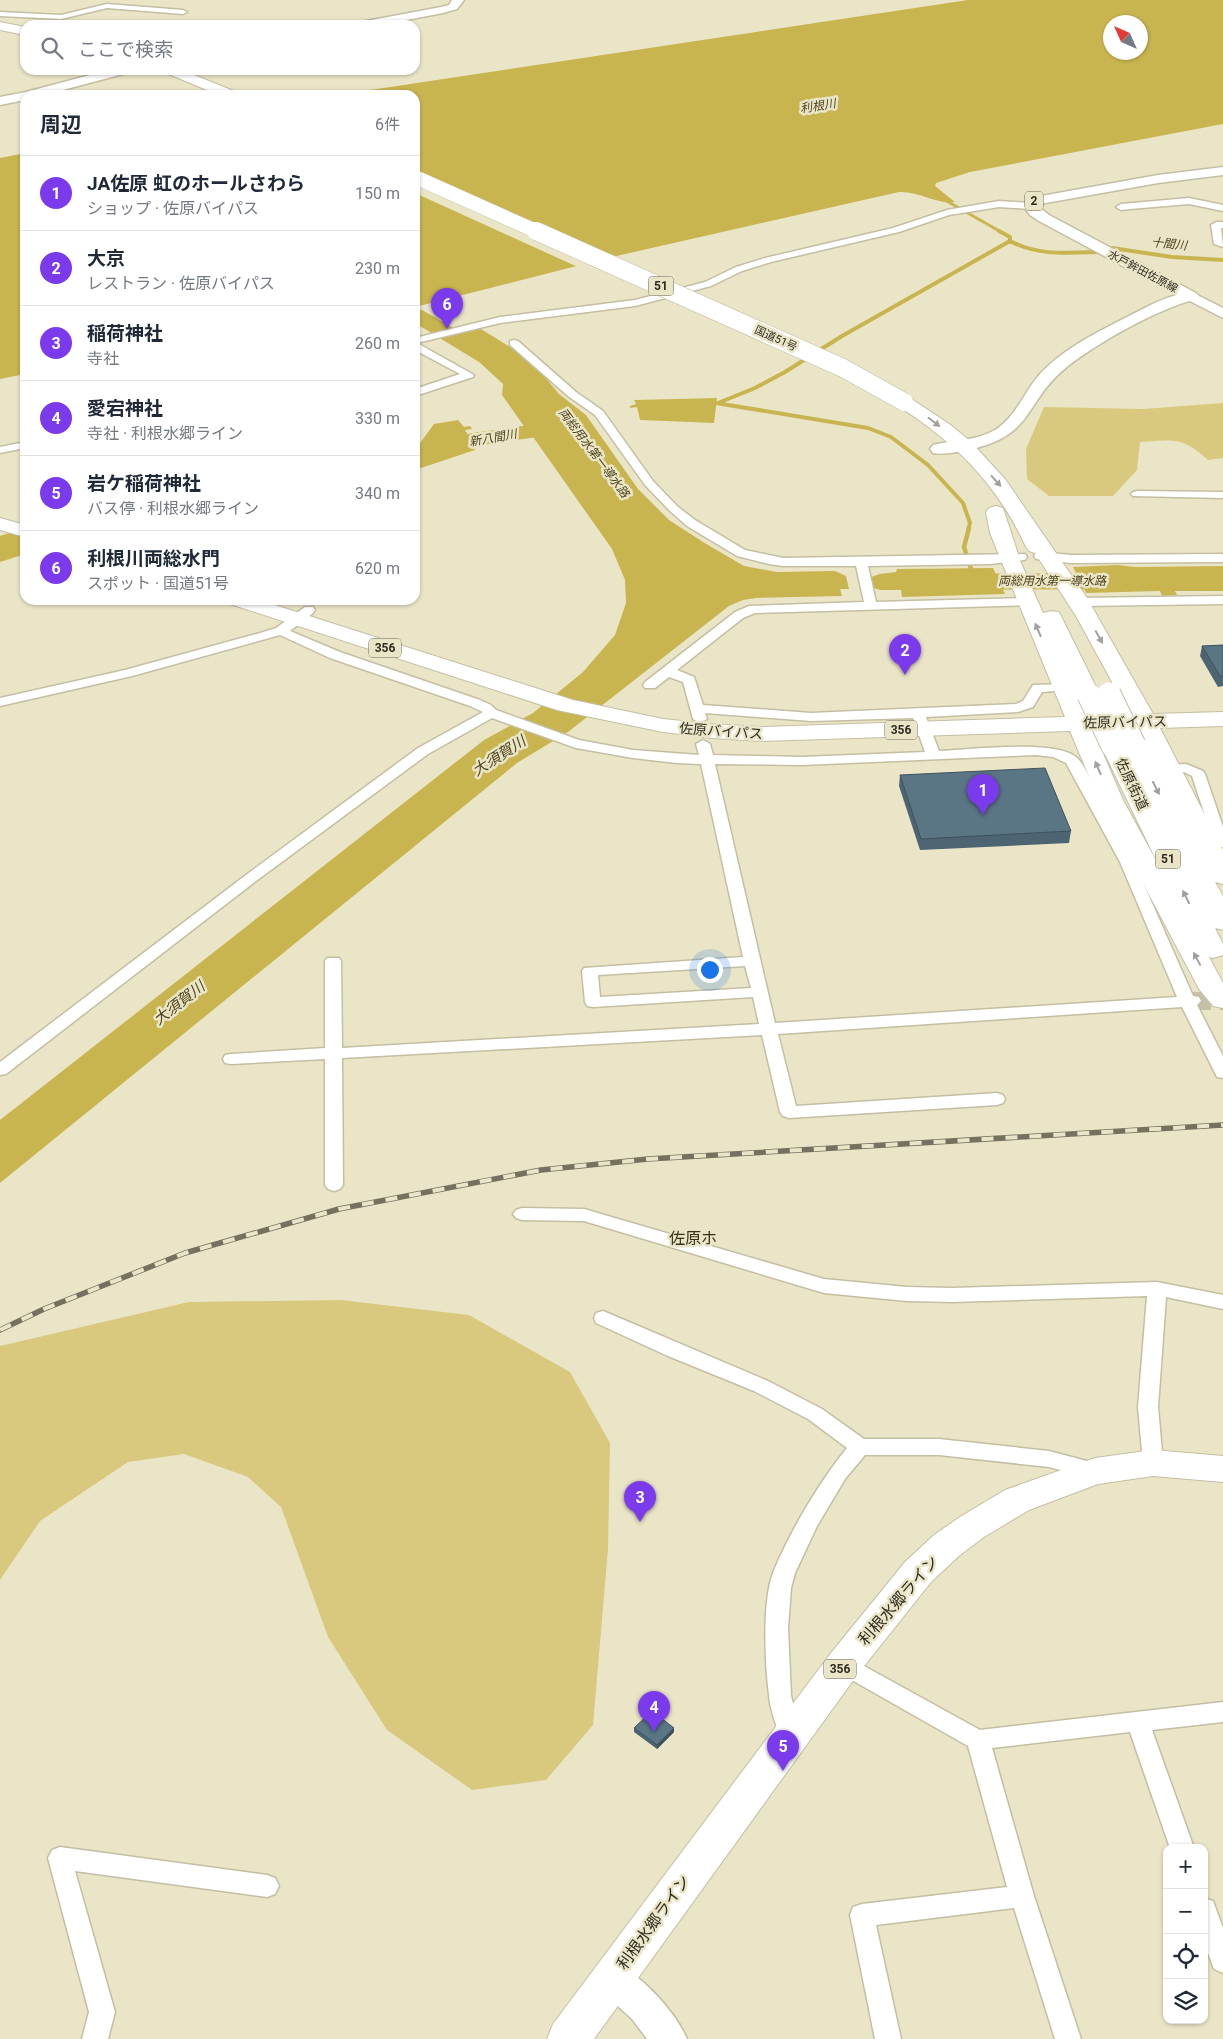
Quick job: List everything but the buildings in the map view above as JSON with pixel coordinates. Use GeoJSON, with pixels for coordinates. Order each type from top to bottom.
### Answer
{"type":"FeatureCollection","features":[{"type":"Feature","properties":{"kind":"highway"},"geometry":{"type":"LineString","coordinates":[[0,26],[20,30]]}},
{"type":"Feature","properties":{"kind":"highway"},"geometry":{"type":"LineString","coordinates":[[0,30],[20,34]]}},
{"type":"Feature","properties":{"kind":"highway"},"geometry":{"type":"LineString","coordinates":[[167,75],[203,90]]}},
{"type":"Feature","properties":{"kind":"highway"},"geometry":{"type":"LineString","coordinates":[[183,75],[219,90]]}},
{"type":"Feature","properties":{"kind":"highway","name":"国道51号"},"geometry":{"type":"LineString","coordinates":[[420,179],[843,368],[895,404],[980,488],[1031,560],[1051,597]]}},
{"type":"Feature","properties":{"kind":"highway","name":"国道51号"},"geometry":{"type":"LineString","coordinates":[[420,189],[808,362],[935,422],[962,445],[1001,486],[1018,509],[1029,531],[1031,560]]}},
{"type":"Feature","properties":{"kind":"highway"},"geometry":{"type":"LineString","coordinates":[[1031,560],[1051,597],[1146,722],[1223,876]]}},
{"type":"Feature","properties":{"kind":"highway"},"geometry":{"type":"LineString","coordinates":[[1051,597],[1062,687],[1078,723],[1103,800],[1213,989],[1223,1000]]}},
{"type":"Feature","properties":{"kind":"highway","name":"佐原街道"},"geometry":{"type":"LineString","coordinates":[[1051,597],[1124,745],[1223,972]]}},
{"type":"Feature","properties":{"kind":"highway","name":"佐原バイパス"},"geometry":{"type":"LineString","coordinates":[[252,605],[534,696],[606,716],[682,728],[744,734],[921,721],[1078,723],[1223,719]]}},
{"type":"Feature","properties":{"kind":"highway","name":"佐原街道"},"geometry":{"type":"LineString","coordinates":[[1124,745],[1223,922]]}},
{"type":"Feature","properties":{"kind":"highway","name":"利根水郷ライン"},"geometry":{"type":"LineString","coordinates":[[568,2039],[844,1664],[918,1572],[947,1545],[972,1527],[1017,1500],[1095,1471],[1153,1463],[1223,1468]]}},
{"type":"Feature","properties":{"kind":"main road"},"geometry":{"type":"LineString","coordinates":[[389,20],[454,7],[458,0]]}},
{"type":"Feature","properties":{"kind":"main road"},"geometry":{"type":"LineString","coordinates":[[49,90],[104,75]]}},
{"type":"Feature","properties":{"kind":"main road"},"geometry":{"type":"LineString","coordinates":[[0,100],[20,97]]}},
{"type":"Feature","properties":{"kind":"main road","name":"2"},"geometry":{"type":"LineString","coordinates":[[1030,206],[1035,201],[1042,199],[1158,179],[1223,171]]}},
{"type":"Feature","properties":{"kind":"main road","name":"水戸鉾田佐原線"},"geometry":{"type":"LineString","coordinates":[[1030,206],[1044,218],[1191,296]]}},
{"type":"Feature","properties":{"kind":"main road","name":"水戸鉾田佐原線"},"geometry":{"type":"LineString","coordinates":[[939,448],[988,440],[1000,435],[1019,417],[1038,386],[1052,371],[1067,360],[1158,307],[1174,300],[1191,296]]}},
{"type":"Feature","properties":{"kind":"street"},"geometry":{"type":"LineString","coordinates":[[0,14],[61,17],[107,6],[183,12]]}},
{"type":"Feature","properties":{"kind":"street"},"geometry":{"type":"LineString","coordinates":[[0,20],[20,23]]}},
{"type":"Feature","properties":{"kind":"street"},"geometry":{"type":"LineString","coordinates":[[1121,207],[1187,201],[1202,202],[1214,208],[1223,208]]}},
{"type":"Feature","properties":{"kind":"street"},"geometry":{"type":"LineString","coordinates":[[420,340],[515,318],[630,304],[708,284],[738,269],[768,260],[896,230],[947,213],[999,204],[1030,206]]}},
{"type":"Feature","properties":{"kind":"street"},"geometry":{"type":"LineString","coordinates":[[1223,225],[1216,225],[1219,244],[1223,244]]}},
{"type":"Feature","properties":{"kind":"street"},"geometry":{"type":"LineString","coordinates":[[1191,296],[1223,314]]}},
{"type":"Feature","properties":{"kind":"street"},"geometry":{"type":"LineString","coordinates":[[514,343],[572,394],[599,413],[655,490],[692,523],[741,553],[770,560],[861,562],[1223,558]]}},
{"type":"Feature","properties":{"kind":"street"},"geometry":{"type":"LineString","coordinates":[[420,349],[469,375],[420,391]]}},
{"type":"Feature","properties":{"kind":"street"},"geometry":{"type":"LineString","coordinates":[[0,450],[20,446]]}},
{"type":"Feature","properties":{"kind":"street"},"geometry":{"type":"LineString","coordinates":[[1137,494],[1223,495]]}},
{"type":"Feature","properties":{"kind":"street"},"geometry":{"type":"LineString","coordinates":[[861,562],[871,606]]}},
{"type":"Feature","properties":{"kind":"street"},"geometry":{"type":"LineString","coordinates":[[650,684],[739,615],[753,609],[871,606],[1051,597],[1223,600]]}},
{"type":"Feature","properties":{"kind":"street"},"geometry":{"type":"LineString","coordinates":[[0,702],[207,653],[296,620],[300,641],[335,655],[475,703],[496,715],[576,744],[633,754],[706,760],[802,761],[1036,751],[1056,754],[1071,760],[1103,800],[1127,862],[1223,1073]]}},
{"type":"Feature","properties":{"kind":"street"},"geometry":{"type":"LineString","coordinates":[[667,672],[689,680],[700,714],[812,717],[868,716],[921,721],[1018,708],[1028,704],[1038,688],[1062,687]]}},
{"type":"Feature","properties":{"kind":"street"},"geometry":{"type":"LineString","coordinates":[[0,1070],[251,878],[423,751],[496,715]]}},
{"type":"Feature","properties":{"kind":"street"},"geometry":{"type":"LineString","coordinates":[[921,721],[933,754]]}},
{"type":"Feature","properties":{"kind":"street"},"geometry":{"type":"LineString","coordinates":[[703,744],[716,793],[759,992],[789,1112],[997,1099]]}},
{"type":"Feature","properties":{"kind":"street"},"geometry":{"type":"LineString","coordinates":[[1170,769],[1186,768],[1198,774],[1218,834],[1223,843]]}},
{"type":"Feature","properties":{"kind":"street"},"geometry":{"type":"LineString","coordinates":[[333,961],[334,1185]]}},
{"type":"Feature","properties":{"kind":"street"},"geometry":{"type":"LineString","coordinates":[[752,961],[590,971],[593,1002],[759,992]]}},
{"type":"Feature","properties":{"kind":"street"},"geometry":{"type":"LineString","coordinates":[[231,1059],[768,1029],[1190,1001]]}},
{"type":"Feature","properties":{"kind":"street"},"geometry":{"type":"LineString","coordinates":[[522,1214],[584,1216],[824,1286],[907,1294],[952,1296],[1156,1289],[1223,1302]]}},
{"type":"Feature","properties":{"kind":"street"},"geometry":{"type":"LineString","coordinates":[[1153,1463],[1148,1407],[1156,1289]]}},
{"type":"Feature","properties":{"kind":"street"},"geometry":{"type":"LineString","coordinates":[[603,1318],[675,1351],[760,1386],[815,1414],[860,1447],[948,1448],[1049,1459],[1095,1471]]}},
{"type":"Feature","properties":{"kind":"street"},"geometry":{"type":"LineString","coordinates":[[791,1735],[780,1696],[777,1628],[780,1588],[784,1573],[809,1522],[838,1473],[860,1447]]}},
{"type":"Feature","properties":{"kind":"street"},"geometry":{"type":"LineString","coordinates":[[844,1664],[978,1740],[1223,1712]]}},
{"type":"Feature","properties":{"kind":"street"},"geometry":{"type":"LineString","coordinates":[[1138,1723],[1181,1844]]}},
{"type":"Feature","properties":{"kind":"street"},"geometry":{"type":"LineString","coordinates":[[978,1740],[1022,1896],[1068,2039]]}},
{"type":"Feature","properties":{"kind":"street"},"geometry":{"type":"LineString","coordinates":[[95,2039],[102,2012],[60,1858],[267,1886]]}},
{"type":"Feature","properties":{"kind":"street"},"geometry":{"type":"LineString","coordinates":[[888,2039],[862,1915],[1022,1896]]}},
{"type":"Feature","properties":{"kind":"street"},"geometry":{"type":"LineString","coordinates":[[1208,1920],[1223,1961]]}},
{"type":"Feature","properties":{"kind":"street"},"geometry":{"type":"LineString","coordinates":[[612,1978],[630,1992],[669,2039]]}},
{"type":"Feature","properties":{"kind":"shaded area"},"geometry":{"type":"Polygon","coordinates":[[[1223,403],[1223,458],[1208,460],[1191,447],[1177,441],[1140,442],[1137,470],[1113,496],[1049,496],[1027,479],[1026,449],[1044,407],[1143,409],[1223,403]]]}},
{"type":"Feature","properties":{"kind":"shaded area"},"geometry":{"type":"Polygon","coordinates":[[[341,1300],[469,1315],[570,1372],[610,1443],[608,1549],[593,1725],[546,1780],[472,1790],[387,1730],[328,1637],[281,1507],[248,1477],[184,1454],[128,1462],[40,1521],[0,1580],[0,1346],[189,1302],[341,1300]]]}},
{"type":"Feature","properties":{"kind":"water","name":"利根川"},"geometry":{"type":"Polygon","coordinates":[[[968,0],[1223,0],[1223,124],[970,172],[936,183],[935,186],[955,202],[942,202],[907,192],[899,192],[612,257],[420,306],[420,90],[370,90],[968,0]]]}},
{"type":"Feature","properties":{"kind":"water"},"geometry":{"type":"Polygon","coordinates":[[[20,154],[20,375],[0,379],[0,158],[20,154]]]}},
{"type":"Feature","properties":{"kind":"water"},"geometry":{"type":"Polygon","coordinates":[[[481,329],[515,350],[539,370],[559,394],[586,415],[638,489],[669,520],[744,566],[777,572],[835,571],[846,576],[849,589],[840,589],[842,596],[756,598],[743,600],[729,606],[568,732],[517,763],[0,1183],[0,1120],[484,740],[533,713],[583,672],[615,635],[626,603],[625,580],[612,549],[531,434],[526,435],[522,430],[526,429],[502,395],[503,384],[476,359],[444,337],[481,329]]]}},
{"type":"Feature","properties":{"kind":"water"},"geometry":{"type":"Polygon","coordinates":[[[717,398],[714,423],[640,420],[637,407],[630,408],[630,406],[636,404],[634,400],[717,398]]]}},
{"type":"Feature","properties":{"kind":"water"},"geometry":{"type":"Polygon","coordinates":[[[458,420],[464,427],[470,426],[472,429],[465,430],[470,438],[498,434],[500,438],[472,442],[475,450],[420,468],[420,443],[434,424],[458,420]]]}},
{"type":"Feature","properties":{"kind":"water"},"geometry":{"type":"Polygon","coordinates":[[[20,530],[20,556],[0,562],[0,536],[20,530]]]}},
{"type":"Feature","properties":{"kind":"water"},"geometry":{"type":"Polygon","coordinates":[[[1117,565],[1135,567],[1223,566],[1223,591],[1175,591],[1177,595],[1162,596],[1160,591],[1086,593],[1073,567],[1117,565]]]}},
{"type":"Feature","properties":{"kind":"water"},"geometry":{"type":"Polygon","coordinates":[[[993,568],[1005,594],[902,597],[901,589],[881,588],[879,574],[896,572],[897,569],[993,568]]]}},
{"type":"Feature","properties":{"kind":"pier"},"geometry":{"type":"Polygon","coordinates":[[[420,173],[614,259],[580,268],[420,195],[420,173]]]}},
{"type":"Feature","properties":{"kind":"waterway"},"geometry":{"type":"LineString","coordinates":[[945,200],[1001,232]]}},
{"type":"Feature","properties":{"kind":"waterway"},"geometry":{"type":"LineString","coordinates":[[999,231],[1010,237],[1010,241]]}},
{"type":"Feature","properties":{"kind":"waterway"},"geometry":{"type":"LineString","coordinates":[[718,403],[755,388],[785,372],[842,336],[1010,241]]}},
{"type":"Feature","properties":{"kind":"waterway","name":"十間川"},"geometry":{"type":"LineString","coordinates":[[1010,241],[1042,251],[1064,253],[1098,252]]}},
{"type":"Feature","properties":{"kind":"waterway","name":"十間川"},"geometry":{"type":"LineString","coordinates":[[1112,248],[1172,257],[1223,260]]}},
{"type":"Feature","properties":{"kind":"waterway","name":"大須賀川"},"geometry":{"type":"LineString","coordinates":[[420,317],[492,360]]}},
{"type":"Feature","properties":{"kind":"waterway"},"geometry":{"type":"LineString","coordinates":[[716,403],[868,428],[891,437],[928,465],[963,503],[970,523],[968,530]]}},
{"type":"Feature","properties":{"kind":"waterway","name":"新八間川"},"geometry":{"type":"LineString","coordinates":[[420,458],[472,440],[543,430]]}},
{"type":"Feature","properties":{"kind":"waterway"},"geometry":{"type":"LineString","coordinates":[[969,528],[964,547],[973,575]]}},
{"type":"Feature","properties":{"kind":"waterway","name":"両総用水第一導水路"},"geometry":{"type":"LineString","coordinates":[[880,582],[1125,581]]}},
{"type":"Feature","properties":{"kind":"tunnel"},"geometry":{"type":"LineString","coordinates":[[1193,1001],[1223,1001]]}},
{"type":"Feature","properties":{"kind":"railway"},"geometry":{"type":"LineString","coordinates":[[0,1330],[44,1309],[185,1253],[339,1209],[541,1170],[648,1159],[1223,1125]]}},
{"type":"Feature","properties":{"kind":"place","name":"利根川両総水門"},"geometry":{"type":"Point","coordinates":[447,329]}},
{"type":"Feature","properties":{"kind":"place","name":"大京"},"geometry":{"type":"Point","coordinates":[905,675]}},
{"type":"Feature","properties":{"kind":"place","name":"JA佐原 虹のホールさわら"},"geometry":{"type":"Point","coordinates":[983,815]}},
{"type":"Feature","properties":{"kind":"place","name":"稲荷神社"},"geometry":{"type":"Point","coordinates":[640,1522]}},
{"type":"Feature","properties":{"kind":"place","name":"愛宕神社"},"geometry":{"type":"Point","coordinates":[654,1732]}},
{"type":"Feature","properties":{"kind":"place","name":"岩ケ稲荷神社"},"geometry":{"type":"Point","coordinates":[783,1771]}},
{"type":"Feature","properties":{"kind":"district","name":"佐原ホ"},"geometry":{"type":"Point","coordinates":[693,1238]}}]}
